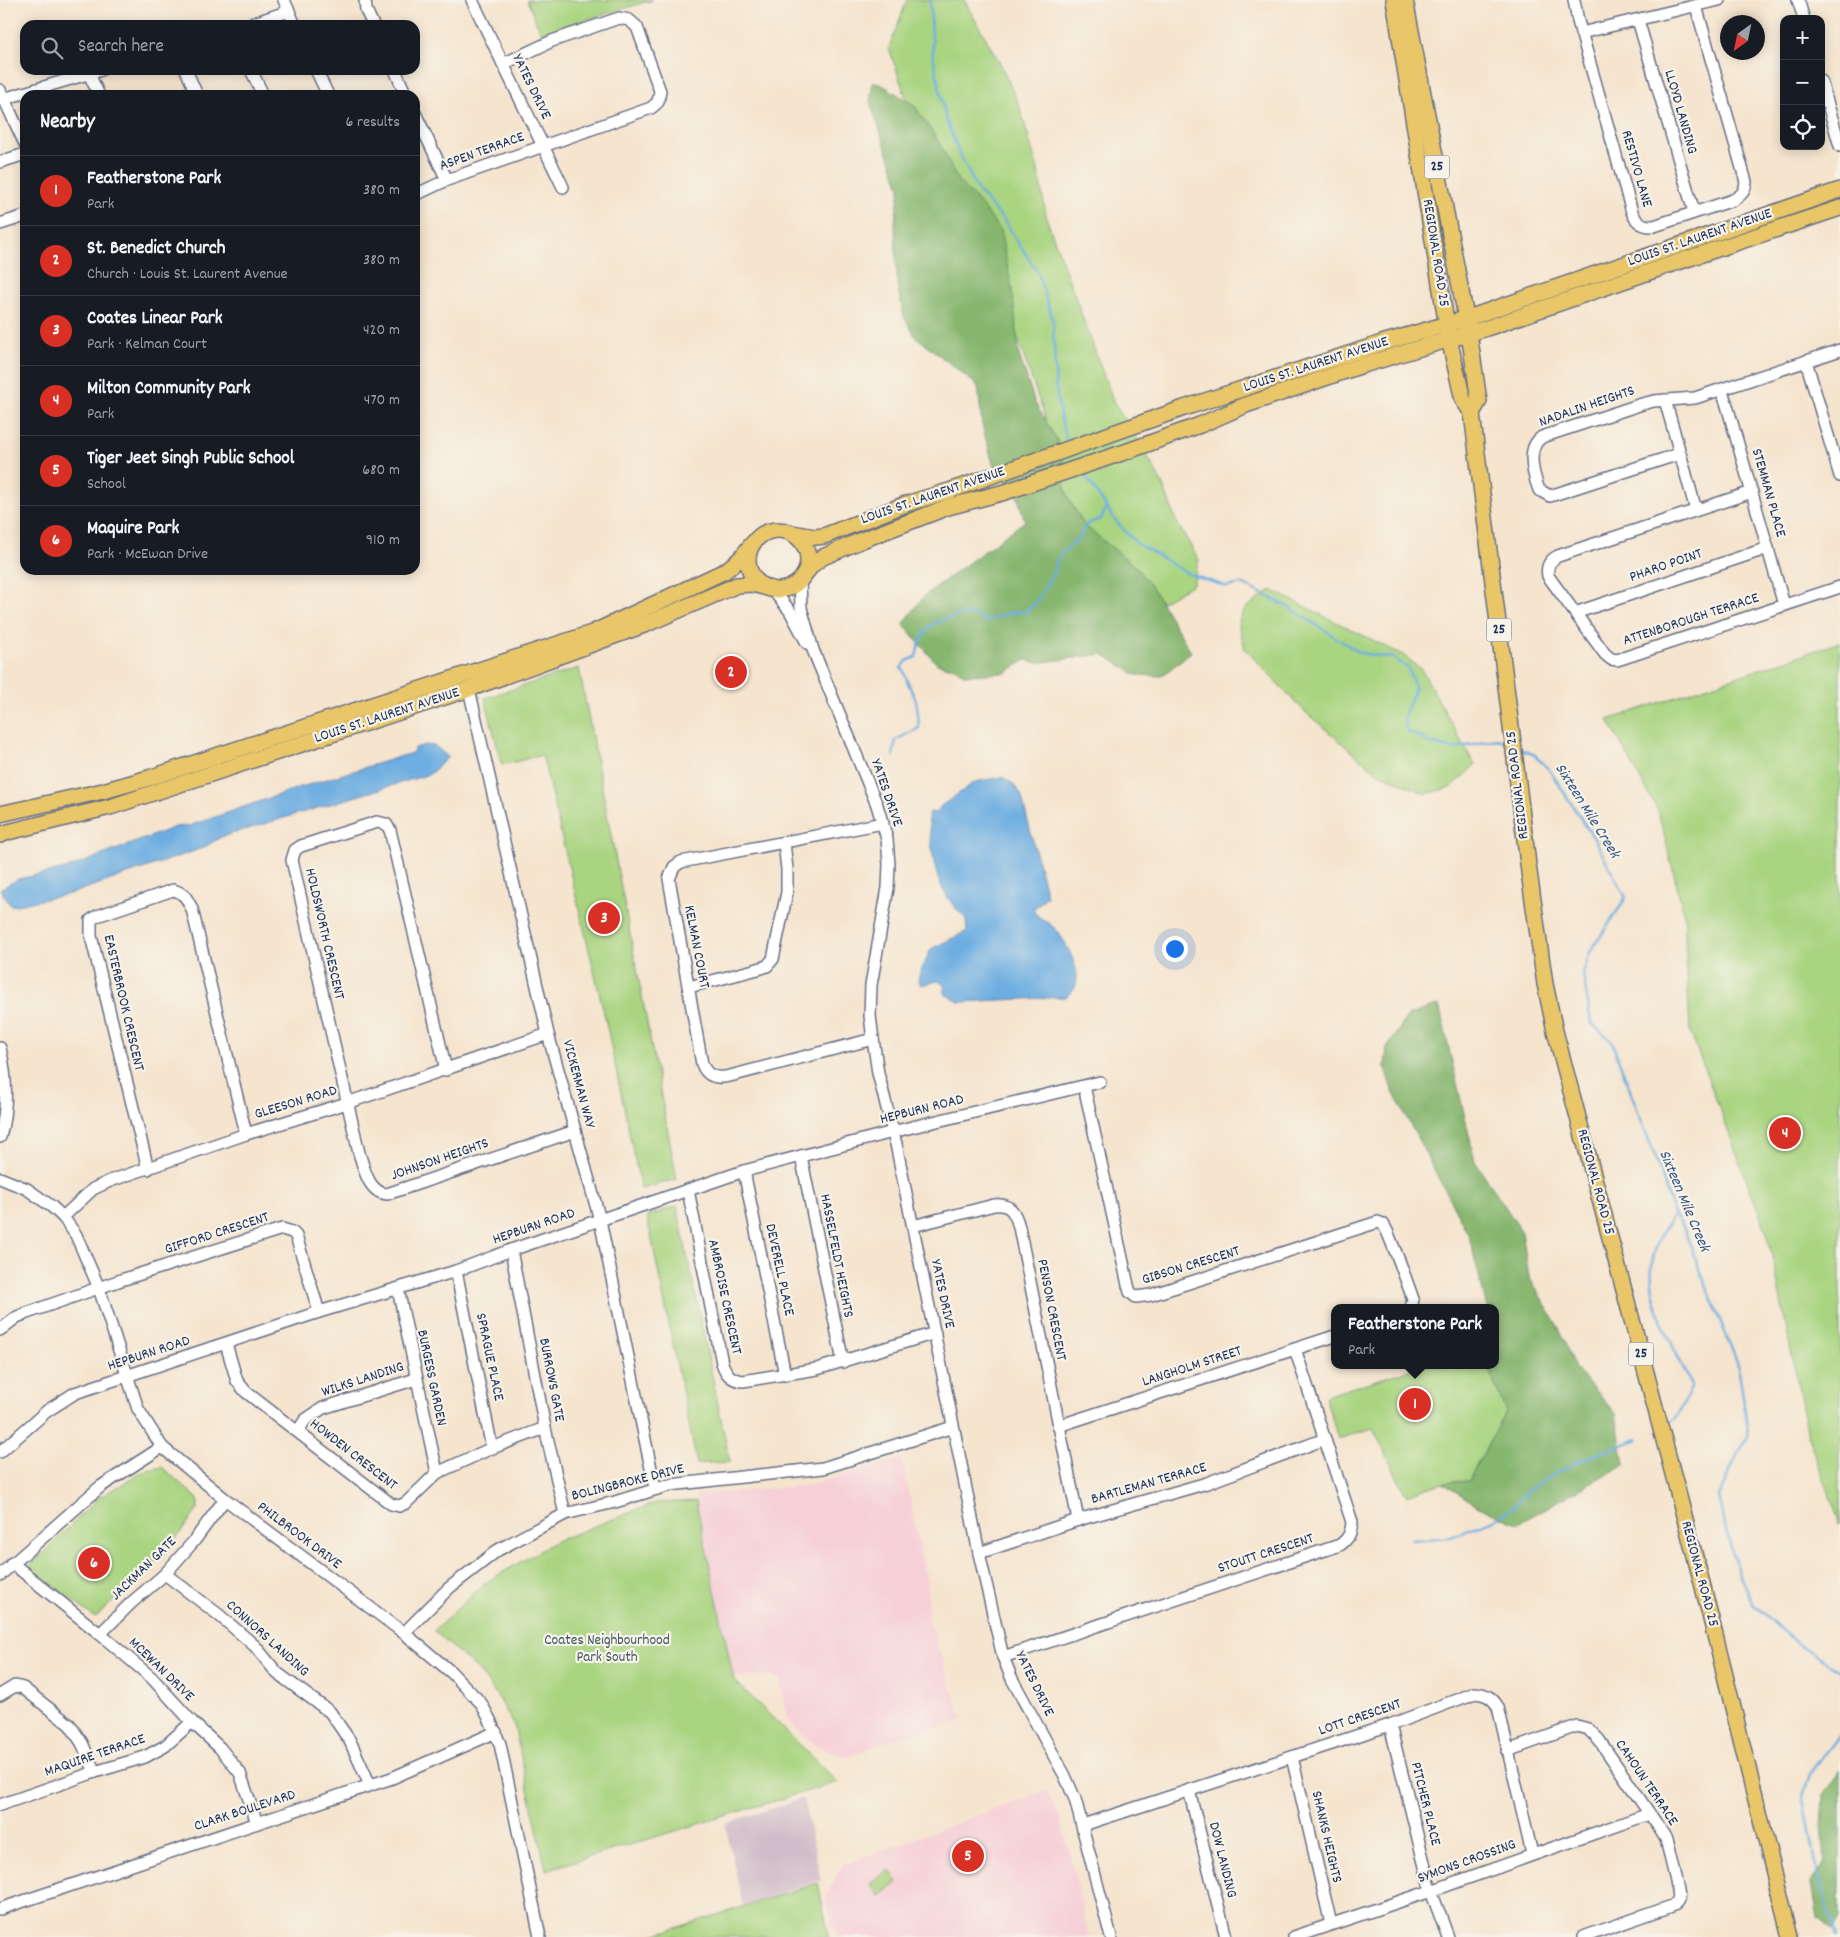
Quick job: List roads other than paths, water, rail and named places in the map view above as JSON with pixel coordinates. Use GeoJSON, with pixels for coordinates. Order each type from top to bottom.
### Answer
{"type":"FeatureCollection","features":[{"type":"Feature","properties":{"kind":"main road","name":"REGIONAL ROAD 25"},"geometry":{"type":"LineString","coordinates":[[1394,0],[1449,340],[1462,400],[1472,414],[1515,766],[1545,984],[1555,1031],[1702,1583],[1790,1937]]}},
{"type":"Feature","properties":{"kind":"main road","name":"REGIONAL ROAD 25"},"geometry":{"type":"LineString","coordinates":[[1405,0],[1467,326],[1479,401],[1472,414]]}},
{"type":"Feature","properties":{"kind":"main road","name":"LOUIS ST. LAURENT AVENUE"},"geometry":{"type":"LineString","coordinates":[[802,578],[813,564],[823,557],[948,507],[1004,492],[1125,452],[1246,405],[1360,366],[1449,340],[1467,326],[1840,190]]}},
{"type":"Feature","properties":{"kind":"main road","name":"LOUIS ST. LAURENT AVENUE"},"geometry":{"type":"LineString","coordinates":[[792,533],[815,537],[824,536],[906,504],[1184,408],[1382,343],[1447,324],[1467,326],[1840,208]]}},
{"type":"Feature","properties":{"kind":"main road"},"geometry":{"type":"LineString","coordinates":[[783,530],[792,533],[800,539],[808,556],[807,566],[802,578],[789,588],[771,589],[762,585],[752,574],[748,559],[752,544],[756,539],[769,531],[783,530]]}},
{"type":"Feature","properties":{"kind":"main road","name":"LOUIS ST. LAURENT AVENUE"},"geometry":{"type":"LineString","coordinates":[[0,814],[94,794],[149,778],[592,633],[725,570],[740,559],[752,544]]}},
{"type":"Feature","properties":{"kind":"main road","name":"LOUIS ST. LAURENT AVENUE"},"geometry":{"type":"LineString","coordinates":[[0,836],[8,832],[110,807],[469,689],[644,625],[732,587],[751,584],[771,589]]}},
{"type":"Feature","properties":{"kind":"street"},"geometry":{"type":"LineString","coordinates":[[284,0],[294,20]]}},
{"type":"Feature","properties":{"kind":"street"},"geometry":{"type":"LineString","coordinates":[[364,0],[371,20]]}},
{"type":"Feature","properties":{"kind":"street","name":"YATES DRIVE"},"geometry":{"type":"LineString","coordinates":[[472,0],[562,187]]}},
{"type":"Feature","properties":{"kind":"street","name":"RESTIVO LANE"},"geometry":{"type":"LineString","coordinates":[[1574,0],[1581,33],[1635,219],[1640,224],[1647,226],[1654,226],[1738,197],[1746,188],[1746,182],[1696,6]]}},
{"type":"Feature","properties":{"kind":"street"},"geometry":{"type":"LineString","coordinates":[[1581,33],[1719,0]]}},
{"type":"Feature","properties":{"kind":"street"},"geometry":{"type":"LineString","coordinates":[[1798,0],[1803,15]]}},
{"type":"Feature","properties":{"kind":"street"},"geometry":{"type":"LineString","coordinates":[[263,20],[289,11]]}},
{"type":"Feature","properties":{"kind":"street","name":"ASPEN TERRACE"},"geometry":{"type":"LineString","coordinates":[[420,193],[447,180],[651,108],[658,102],[660,91],[637,27],[629,20],[619,18],[552,41],[503,64]]}},
{"type":"Feature","properties":{"kind":"street","name":"LLOYD LANDING"},"geometry":{"type":"LineString","coordinates":[[1638,20],[1694,212]]}},
{"type":"Feature","properties":{"kind":"street"},"geometry":{"type":"LineString","coordinates":[[25,90],[85,75]]}},
{"type":"Feature","properties":{"kind":"street"},"geometry":{"type":"LineString","coordinates":[[89,75],[97,90]]}},
{"type":"Feature","properties":{"kind":"street"},"geometry":{"type":"LineString","coordinates":[[188,75],[195,90]]}},
{"type":"Feature","properties":{"kind":"street"},"geometry":{"type":"LineString","coordinates":[[253,75],[261,90]]}},
{"type":"Feature","properties":{"kind":"street"},"geometry":{"type":"LineString","coordinates":[[318,75],[326,90]]}},
{"type":"Feature","properties":{"kind":"street"},"geometry":{"type":"LineString","coordinates":[[397,75],[404,90]]}},
{"type":"Feature","properties":{"kind":"street"},"geometry":{"type":"LineString","coordinates":[[20,91],[1,96],[20,134]]}},
{"type":"Feature","properties":{"kind":"street"},"geometry":{"type":"LineString","coordinates":[[1825,95],[1840,146]]}},
{"type":"Feature","properties":{"kind":"street"},"geometry":{"type":"LineString","coordinates":[[420,123],[447,180]]}},
{"type":"Feature","properties":{"kind":"street"},"geometry":{"type":"LineString","coordinates":[[0,162],[20,156]]}},
{"type":"Feature","properties":{"kind":"street"},"geometry":{"type":"LineString","coordinates":[[0,224],[20,218]]}},
{"type":"Feature","properties":{"kind":"street","name":"NADALIN HEIGHTS"},"geometry":{"type":"LineString","coordinates":[[1679,454],[1554,496],[1544,494],[1539,490],[1536,483],[1532,452],[1535,443],[1542,437],[1642,404],[1695,398],[1840,350]]}},
{"type":"Feature","properties":{"kind":"street"},"geometry":{"type":"LineString","coordinates":[[1806,361],[1840,476]]}},
{"type":"Feature","properties":{"kind":"street","name":"STEMMAN PLACE"},"geometry":{"type":"LineString","coordinates":[[1720,390],[1752,492],[1784,605]]}},
{"type":"Feature","properties":{"kind":"street"},"geometry":{"type":"LineString","coordinates":[[1664,400],[1696,510]]}},
{"type":"Feature","properties":{"kind":"street","name":"ATTENBOROUGH TERRACE"},"geometry":{"type":"LineString","coordinates":[[1752,492],[1554,558],[1548,565],[1548,576],[1605,654],[1611,659],[1616,660],[1840,587]]}},
{"type":"Feature","properties":{"kind":"street","name":"PHARO POINT"},"geometry":{"type":"LineString","coordinates":[[1575,613],[1768,548]]}},
{"type":"Feature","properties":{"kind":"street","name":"YATES DRIVE"},"geometry":{"type":"LineString","coordinates":[[802,578],[801,608],[813,650],[872,792],[887,840],[889,875],[871,985],[870,1016],[878,1073],[913,1226],[979,1553],[1003,1657],[1012,1680],[1065,1776],[1083,1825],[1111,1937]]}},
{"type":"Feature","properties":{"kind":"street","name":"YATES DRIVE"},"geometry":{"type":"LineString","coordinates":[[771,589],[790,611],[804,639],[813,650]]}},
{"type":"Feature","properties":{"kind":"street","name":"VICKERMAN WAY"},"geometry":{"type":"LineString","coordinates":[[469,689],[548,1034],[600,1220],[655,1488]]}},
{"type":"Feature","properties":{"kind":"street","name":"HOLDSWORTH CRESCENT"},"geometry":{"type":"LineString","coordinates":[[347,1103],[292,860],[295,850],[301,846],[377,822],[386,824],[390,830],[446,1070]]}},
{"type":"Feature","properties":{"kind":"street","name":"KELMAN COURT"},"geometry":{"type":"LineString","coordinates":[[873,1039],[730,1076],[715,1077],[706,1072],[702,1064],[669,879],[672,870],[682,862],[883,823]]}},
{"type":"Feature","properties":{"kind":"street"},"geometry":{"type":"LineString","coordinates":[[689,987],[758,969],[767,966],[773,960],[787,892],[784,843]]}},
{"type":"Feature","properties":{"kind":"street","name":"EASTERBROOK CRESCENT"},"geometry":{"type":"LineString","coordinates":[[148,1168],[92,936],[91,920],[96,916],[173,890],[182,892],[187,898],[192,909],[246,1134]]}},
{"type":"Feature","properties":{"kind":"street","name":"GLEESON ROAD"},"geometry":{"type":"LineString","coordinates":[[63,1217],[93,1189],[110,1181],[246,1134],[446,1070],[548,1034]]}},
{"type":"Feature","properties":{"kind":"street"},"geometry":{"type":"LineString","coordinates":[[0,1048],[6,1088],[5,1118],[0,1137]]}},
{"type":"Feature","properties":{"kind":"street","name":"HEPBURN ROAD"},"geometry":{"type":"LineString","coordinates":[[0,1452],[47,1410],[75,1393],[128,1377],[319,1312],[456,1271],[511,1250],[744,1171],[1100,1082]]}},
{"type":"Feature","properties":{"kind":"street","name":"GIBSON CRESCENT"},"geometry":{"type":"LineString","coordinates":[[1084,1086],[1128,1285],[1130,1292],[1136,1297],[1151,1295],[1378,1222],[1383,1224],[1387,1231],[1400,1262],[1413,1299],[1412,1304]]}},
{"type":"Feature","properties":{"kind":"street","name":"JOHNSON HEIGHTS"},"geometry":{"type":"LineString","coordinates":[[347,1103],[359,1153],[370,1182],[380,1193],[387,1194],[574,1131]]}},
{"type":"Feature","properties":{"kind":"street","name":"HASSELFELDT HEIGHTS"},"geometry":{"type":"LineString","coordinates":[[801,1156],[843,1362]]}},
{"type":"Feature","properties":{"kind":"street","name":"DEVERELL PLACE"},"geometry":{"type":"LineString","coordinates":[[744,1171],[785,1375]]}},
{"type":"Feature","properties":{"kind":"street","name":"PHILBROOK DRIVE"},"geometry":{"type":"LineString","coordinates":[[0,1178],[27,1189],[63,1217],[76,1235],[98,1288],[138,1409],[162,1447],[225,1499],[404,1633],[451,1672],[481,1703],[496,1732],[540,1937]]}},
{"type":"Feature","properties":{"kind":"street","name":"AMBROISE CRESCENT"},"geometry":{"type":"LineString","coordinates":[[688,1190],[725,1370],[731,1377],[738,1380],[785,1375],[843,1362],[935,1333]]}},
{"type":"Feature","properties":{"kind":"street","name":"PENSON CRESCENT"},"geometry":{"type":"LineString","coordinates":[[913,1226],[994,1205],[1007,1206],[1013,1210],[1078,1520]]}},
{"type":"Feature","properties":{"kind":"street","name":"GIFFORD CRESCENT"},"geometry":{"type":"LineString","coordinates":[[0,1330],[27,1313],[98,1288],[282,1229],[292,1232],[296,1236],[319,1312]]}},
{"type":"Feature","properties":{"kind":"street","name":"BURROWS GATE"},"geometry":{"type":"LineString","coordinates":[[511,1250],[545,1428],[565,1514]]}},
{"type":"Feature","properties":{"kind":"street","name":"SPRAGUE PLACE"},"geometry":{"type":"LineString","coordinates":[[456,1271],[492,1448]]}},
{"type":"Feature","properties":{"kind":"street","name":"BURGESS GARDEN"},"geometry":{"type":"LineString","coordinates":[[398,1289],[437,1473]]}},
{"type":"Feature","properties":{"kind":"street","name":"LANGHOLM STREET"},"geometry":{"type":"LineString","coordinates":[[1058,1426],[1331,1337]]}},
{"type":"Feature","properties":{"kind":"street","name":"HOWDEN CRESCENT"},"geometry":{"type":"LineString","coordinates":[[226,1344],[240,1386],[391,1504],[399,1506],[406,1503],[437,1473],[492,1448],[545,1428]]}},
{"type":"Feature","properties":{"kind":"street","name":"STOUTT CRESCENT"},"geometry":{"type":"LineString","coordinates":[[1003,1657],[1340,1545],[1349,1536],[1352,1522],[1295,1349]]}},
{"type":"Feature","properties":{"kind":"street","name":"WILKS LANDING"},"geometry":{"type":"LineString","coordinates":[[298,1431],[305,1420],[322,1408],[416,1379]]}},
{"type":"Feature","properties":{"kind":"street","name":"BOLINGBROKE DRIVE"},"geometry":{"type":"LineString","coordinates":[[404,1633],[449,1588],[498,1550],[565,1514],[614,1502],[655,1488],[683,1482],[823,1468],[953,1427]]}},
{"type":"Feature","properties":{"kind":"street","name":"BARTLEMAN TERRACE"},"geometry":{"type":"LineString","coordinates":[[979,1553],[1078,1520],[1207,1483],[1326,1439]]}},
{"type":"Feature","properties":{"kind":"street"},"geometry":{"type":"LineString","coordinates":[[0,1575],[100,1487],[162,1447]]}},
{"type":"Feature","properties":{"kind":"street","name":"JACKMAN GATE"},"geometry":{"type":"LineString","coordinates":[[100,1634],[131,1603],[165,1574],[194,1541],[225,1499]]}},
{"type":"Feature","properties":{"kind":"street","name":"MCEWAN DRIVE"},"geometry":{"type":"LineString","coordinates":[[12,1563],[152,1678],[192,1722],[220,1748],[240,1773],[257,1823]]}},
{"type":"Feature","properties":{"kind":"street","name":"CONNORS LANDING"},"geometry":{"type":"LineString","coordinates":[[165,1574],[219,1615],[254,1646],[277,1672],[330,1712],[350,1741],[370,1785]]}},
{"type":"Feature","properties":{"kind":"street"},"geometry":{"type":"LineString","coordinates":[[0,1695],[15,1686],[23,1688],[70,1725],[82,1743],[95,1772]]}},
{"type":"Feature","properties":{"kind":"street","name":"LOTT CRESCENT"},"geometry":{"type":"LineString","coordinates":[[1083,1825],[1390,1725],[1474,1693],[1483,1694],[1494,1700],[1498,1707],[1532,1854]]}},
{"type":"Feature","properties":{"kind":"street","name":"MAQUIRE TERRACE"},"geometry":{"type":"LineString","coordinates":[[0,1805],[145,1757],[165,1746],[192,1722]]}},
{"type":"Feature","properties":{"kind":"street","name":"PITCHER PLACE"},"geometry":{"type":"LineString","coordinates":[[1390,1725],[1431,1891]]}},
{"type":"Feature","properties":{"kind":"street","name":"CAHOUN TERRACE"},"geometry":{"type":"LineString","coordinates":[[1507,1751],[1577,1726],[1588,1729],[1599,1740],[1666,1839],[1679,1900],[1672,1906],[1583,1937]]}},
{"type":"Feature","properties":{"kind":"street","name":"CLARK BOULEVARD"},"geometry":{"type":"LineString","coordinates":[[0,1909],[404,1773],[496,1732]]}},
{"type":"Feature","properties":{"kind":"street","name":"SHANKS HEIGHTS"},"geometry":{"type":"LineString","coordinates":[[1292,1757],[1331,1924]]}},
{"type":"Feature","properties":{"kind":"street","name":"DOW LANDING"},"geometry":{"type":"LineString","coordinates":[[1189,1790],[1226,1937]]}},
{"type":"Feature","properties":{"kind":"street","name":"SYMONS CROSSING"},"geometry":{"type":"LineString","coordinates":[[1294,1937],[1649,1814]]}},
{"type":"Feature","properties":{"kind":"street"},"geometry":{"type":"LineString","coordinates":[[1431,1891],[1448,1937]]}},
{"type":"Feature","properties":{"kind":"water"},"geometry":{"type":"Polygon","coordinates":[[[425,745],[435,746],[448,757],[430,774],[221,837],[203,848],[70,894],[11,906],[0,889],[18,879],[66,869],[175,827],[189,826],[301,787],[412,753],[415,748],[425,745]]]}},
{"type":"Feature","properties":{"kind":"water"},"geometry":{"type":"Polygon","coordinates":[[[1002,777],[1012,783],[1021,794],[1047,896],[1033,910],[1061,936],[1070,952],[1076,970],[1076,985],[1066,997],[959,1002],[945,994],[944,984],[938,981],[921,985],[918,978],[931,949],[967,931],[966,919],[946,895],[936,872],[928,816],[930,812],[936,813],[941,806],[975,782],[1002,777]]]}},
{"type":"Feature","properties":{"kind":"waterway","name":"Sixteen Mile Creek"},"geometry":{"type":"LineString","coordinates":[[930,0],[933,55],[946,120],[959,153],[978,191],[1003,219],[1038,273],[1053,321],[1056,390],[1061,420],[1068,444]]}},
{"type":"Feature","properties":{"kind":"waterway","name":"Sixteen Mile Creek"},"geometry":{"type":"LineString","coordinates":[[1082,471],[1115,520],[1135,542],[1189,574],[1227,587],[1242,584],[1287,606],[1360,653],[1393,658],[1408,668],[1415,687],[1404,718],[1407,731],[1433,744],[1453,749],[1497,739],[1508,743]]}},
{"type":"Feature","properties":{"kind":"waterway"},"geometry":{"type":"LineString","coordinates":[[893,756],[896,740],[919,728],[916,700],[901,668],[907,661],[916,657],[921,640],[929,628],[935,623],[959,616],[975,615],[985,621],[1014,612],[1026,612],[1036,602],[1052,576],[1059,555],[1078,539],[1088,523],[1101,519],[1106,508]]}},
{"type":"Feature","properties":{"kind":"waterway","name":"Sixteen Mile Creek"},"geometry":{"type":"LineString","coordinates":[[1520,749],[1535,755],[1548,768],[1595,840],[1626,898],[1590,952],[1583,974],[1591,1023],[1611,1040],[1659,1167],[1674,1214],[1683,1227],[1738,1365],[1749,1437],[1738,1453],[1719,1496],[1738,1572],[1753,1604],[1790,1638],[1840,1671]]}},
{"type":"Feature","properties":{"kind":"waterway"},"geometry":{"type":"LineString","coordinates":[[1673,1421],[1692,1386],[1660,1317],[1652,1281],[1652,1262],[1657,1244],[1674,1214]]}},
{"type":"Feature","properties":{"kind":"waterway"},"geometry":{"type":"LineString","coordinates":[[1412,1540],[1451,1537],[1494,1520],[1514,1507],[1528,1490],[1578,1461],[1638,1439]]}},
{"type":"Feature","properties":{"kind":"waterway","name":"Sixteen Mile Creek"},"geometry":{"type":"LineString","coordinates":[[1835,1937],[1815,1859],[1803,1795],[1810,1774],[1840,1736]]}},
{"type":"Feature","properties":{"kind":"place","name":"St. Benedict Church"},"geometry":{"type":"Point","coordinates":[731,672]}},
{"type":"Feature","properties":{"kind":"place","name":"Coates Linear Park"},"geometry":{"type":"Point","coordinates":[604,918]}},
{"type":"Feature","properties":{"kind":"place","name":"Milton Community Park"},"geometry":{"type":"Point","coordinates":[1785,1133]}},
{"type":"Feature","properties":{"kind":"place","name":"Featherstone Park"},"geometry":{"type":"Point","coordinates":[1415,1404]}},
{"type":"Feature","properties":{"kind":"place","name":"Maquire Park"},"geometry":{"type":"Point","coordinates":[94,1563]}},
{"type":"Feature","properties":{"kind":"place","name":"Tiger Jeet Singh Public School"},"geometry":{"type":"Point","coordinates":[968,1856]}},
{"type":"Feature","properties":{"kind":"park label","name":"Coates Neighbourhood Park South"},"geometry":{"type":"Point","coordinates":[607,1650]}}]}
